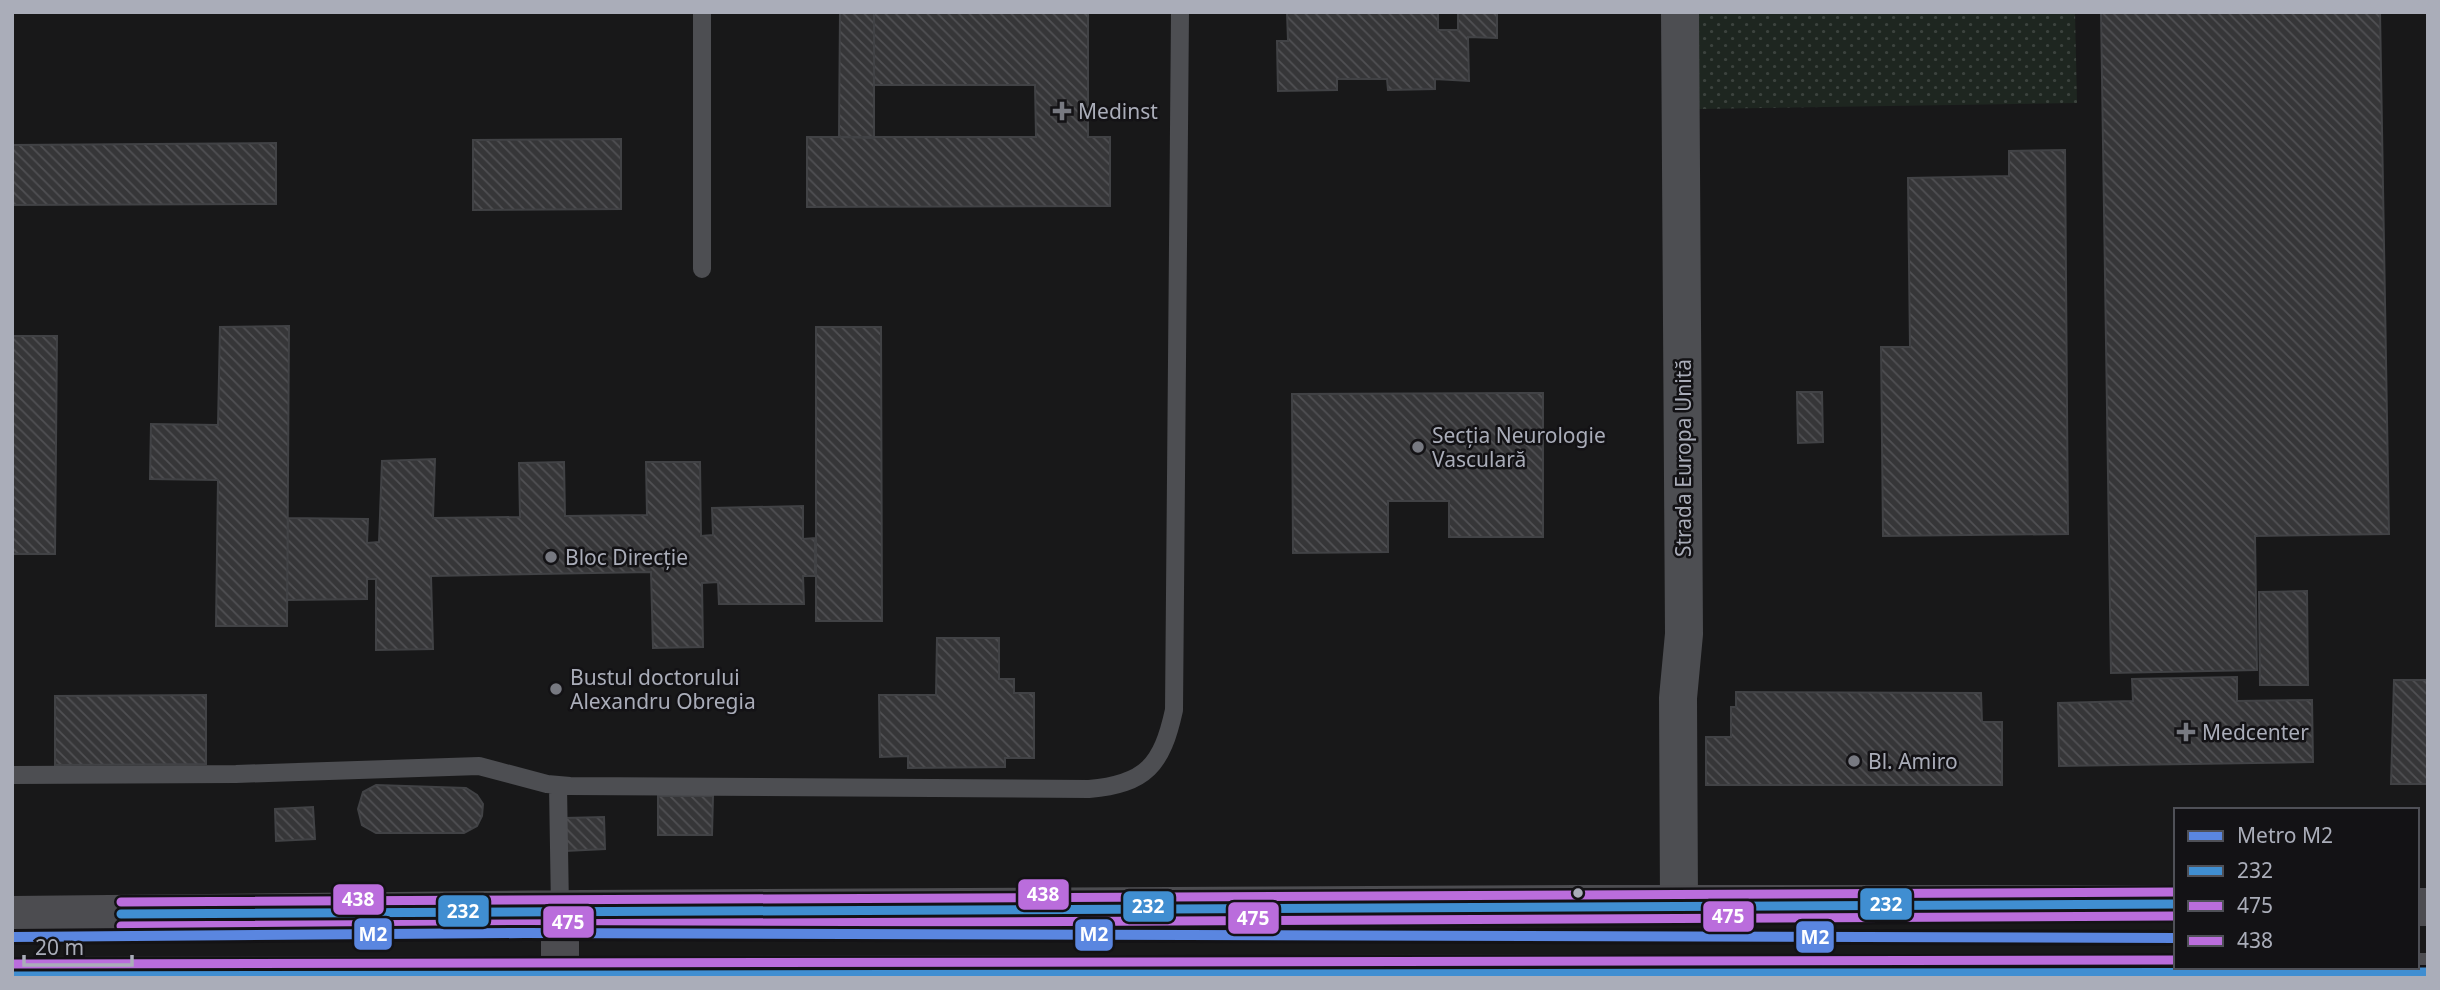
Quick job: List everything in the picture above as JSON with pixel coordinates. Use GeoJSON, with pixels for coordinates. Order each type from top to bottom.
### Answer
{"type":"FeatureCollection","features":[{"type":"Feature","properties":{"kind":"main road"},"geometry":{"type":"LineString","coordinates":[[12,915],[560,909],[2174,904]]}},
{"type":"Feature","properties":{"kind":"main road"},"geometry":{"type":"LineString","coordinates":[[560,909],[560,975]]}},
{"type":"Feature","properties":{"kind":"main road"},"geometry":{"type":"LineString","coordinates":[[12,976],[2374,969],[2428,972]]}},
{"type":"Feature","properties":{"kind":"street","name":"Strada Europa Unită"},"geometry":{"type":"LineString","coordinates":[[1679,904],[1678,698],[1684,634],[1680,12]]}},
{"type":"Feature","properties":{"kind":"lane"},"geometry":{"type":"LineString","coordinates":[[702,12],[702,268]]}},
{"type":"Feature","properties":{"kind":"lane"},"geometry":{"type":"LineString","coordinates":[[12,775],[236,774],[479,766],[558,786],[1089,789],[1131,781],[1158,758],[1168,736],[1174,710],[1180,12]]}},
{"type":"Feature","properties":{"kind":"lane"},"geometry":{"type":"LineString","coordinates":[[558,786],[560,909]]}},
{"type":"Feature","properties":{"kind":"shaded area"},"geometry":{"type":"Polygon","coordinates":[[[1698,12],[2075,12],[2077,103],[1698,109],[1698,12]]]}},
{"type":"Feature","properties":{"kind":"building"},"geometry":{"type":"Polygon","coordinates":[[[840,12],[874,12],[874,138],[839,137],[840,12]]]}},
{"type":"Feature","properties":{"kind":"building","name":"Medinst"},"geometry":{"type":"Polygon","coordinates":[[[874,12],[1088,12],[1088,137],[1110,137],[1110,206],[807,207],[807,137],[1036,137],[1035,85],[874,85],[874,12]]]}},
{"type":"Feature","properties":{"kind":"building"},"geometry":{"type":"Polygon","coordinates":[[[1287,12],[1438,12],[1438,30],[1458,30],[1458,12],[1497,12],[1497,38],[1468,37],[1469,81],[1435,79],[1435,89],[1388,90],[1387,79],[1337,79],[1337,90],[1278,91],[1277,41],[1288,41],[1287,12]]]}},
{"type":"Feature","properties":{"kind":"building"},"geometry":{"type":"Polygon","coordinates":[[[2101,12],[2380,12],[2389,534],[2255,536],[2257,670],[2111,673],[2101,12]]]}},
{"type":"Feature","properties":{"kind":"building"},"geometry":{"type":"Polygon","coordinates":[[[621,139],[621,209],[473,210],[473,140],[621,139]]]}},
{"type":"Feature","properties":{"kind":"building"},"geometry":{"type":"Polygon","coordinates":[[[276,143],[276,204],[12,205],[12,145],[276,143]]]}},
{"type":"Feature","properties":{"kind":"building"},"geometry":{"type":"Polygon","coordinates":[[[2065,150],[2068,534],[1883,536],[1881,347],[1910,347],[1908,178],[2009,176],[2009,151],[2065,150]]]}},
{"type":"Feature","properties":{"kind":"building"},"geometry":{"type":"Polygon","coordinates":[[[289,326],[287,626],[216,626],[218,480],[150,479],[151,424],[218,425],[220,327],[289,326]]]}},
{"type":"Feature","properties":{"kind":"building"},"geometry":{"type":"Polygon","coordinates":[[[816,327],[881,327],[882,621],[816,621],[816,327]]]}},
{"type":"Feature","properties":{"kind":"building"},"geometry":{"type":"Polygon","coordinates":[[[12,336],[57,336],[55,554],[12,554],[12,336]]]}},
{"type":"Feature","properties":{"kind":"building"},"geometry":{"type":"Polygon","coordinates":[[[1797,392],[1822,392],[1823,442],[1798,443],[1797,392]]]}},
{"type":"Feature","properties":{"kind":"building","name":"Secția Neurologie Vasculară"},"geometry":{"type":"Polygon","coordinates":[[[1543,393],[1543,537],[1449,537],[1449,501],[1388,501],[1388,552],[1293,553],[1292,394],[1543,393]]]}},
{"type":"Feature","properties":{"kind":"building","name":"Bloc Direcție"},"geometry":{"type":"Polygon","coordinates":[[[435,459],[433,518],[520,517],[519,463],[564,462],[565,516],[647,515],[646,462],[700,462],[701,536],[713,535],[712,508],[803,506],[803,539],[815,538],[815,576],[803,576],[804,604],[719,604],[718,582],[702,583],[703,647],[653,648],[651,572],[431,576],[433,649],[376,650],[376,579],[367,579],[367,599],[287,600],[288,518],[368,519],[367,543],[379,542],[382,461],[435,459]]]}},
{"type":"Feature","properties":{"kind":"building"},"geometry":{"type":"Polygon","coordinates":[[[2307,591],[2308,685],[2260,685],[2259,592],[2307,591]]]}},
{"type":"Feature","properties":{"kind":"building"},"geometry":{"type":"Polygon","coordinates":[[[937,638],[999,638],[999,679],[1014,679],[1014,693],[1034,693],[1034,758],[1005,758],[1005,767],[908,768],[908,756],[880,757],[879,695],[936,695],[937,638]]]}},
{"type":"Feature","properties":{"kind":"building","name":"Medcenter"},"geometry":{"type":"Polygon","coordinates":[[[2237,677],[2237,701],[2312,700],[2313,762],[2059,766],[2058,703],[2133,701],[2132,679],[2237,677]]]}},
{"type":"Feature","properties":{"kind":"building"},"geometry":{"type":"Polygon","coordinates":[[[2394,680],[2428,680],[2428,784],[2391,784],[2394,680]]]}},
{"type":"Feature","properties":{"kind":"building","name":"Bl. Amiro"},"geometry":{"type":"Polygon","coordinates":[[[1736,692],[1981,693],[1982,722],[2002,722],[2002,785],[1706,785],[1706,737],[1731,737],[1731,707],[1736,707],[1736,692]]]}},
{"type":"Feature","properties":{"kind":"building"},"geometry":{"type":"Polygon","coordinates":[[[206,695],[206,764],[55,765],[55,696],[206,695]]]}},
{"type":"Feature","properties":{"kind":"building"},"geometry":{"type":"Polygon","coordinates":[[[376,785],[466,788],[477,795],[483,804],[482,816],[477,826],[464,833],[376,833],[362,825],[358,809],[363,792],[376,785]]]}},
{"type":"Feature","properties":{"kind":"building"},"geometry":{"type":"Polygon","coordinates":[[[658,796],[713,796],[712,835],[658,835],[658,796]]]}},
{"type":"Feature","properties":{"kind":"building"},"geometry":{"type":"Polygon","coordinates":[[[313,807],[315,839],[276,841],[275,809],[313,807]]]}},
{"type":"Feature","properties":{"kind":"building"},"geometry":{"type":"Polygon","coordinates":[[[604,817],[605,849],[566,851],[565,818],[604,817]]]}},
{"type":"Feature","properties":{"kind":"metro line","name":"M2"},"geometry":{"type":"LineString","coordinates":[[12,937],[524,933],[2174,938]]}},
{"type":"Feature","properties":{"kind":"transit line","name":"438"},"geometry":{"type":"LineString","coordinates":[[121,902],[1148,894],[2174,892]]}},
{"type":"Feature","properties":{"kind":"transit line","name":"232"},"geometry":{"type":"LineString","coordinates":[[121,914],[1148,906],[2174,904]]}},
{"type":"Feature","properties":{"kind":"transit line","name":"475"},"geometry":{"type":"LineString","coordinates":[[121,926],[1148,918],[2174,916]]}},
{"type":"Feature","properties":{"kind":"transit line","name":"438"},"geometry":{"type":"LineString","coordinates":[[12,964],[2174,960]]}},
{"type":"Feature","properties":{"kind":"transit line","name":"232"},"geometry":{"type":"LineString","coordinates":[[12,976],[2428,972]]}},
{"type":"Feature","properties":{"kind":"place","name":"Medinst"},"geometry":{"type":"Point","coordinates":[1062,111]}},
{"type":"Feature","properties":{"kind":"place","name":"Secția Neurologie Vasculară"},"geometry":{"type":"Point","coordinates":[1418,447]}},
{"type":"Feature","properties":{"kind":"place","name":"Bloc Direcție"},"geometry":{"type":"Point","coordinates":[551,557]}},
{"type":"Feature","properties":{"kind":"place","name":"Bustul doctorului Alexandru Obregia"},"geometry":{"type":"Point","coordinates":[556,689]}},
{"type":"Feature","properties":{"kind":"place","name":"Medcenter"},"geometry":{"type":"Point","coordinates":[2186,732]}},
{"type":"Feature","properties":{"kind":"place","name":"Bl. Amiro"},"geometry":{"type":"Point","coordinates":[1854,761]}}]}
